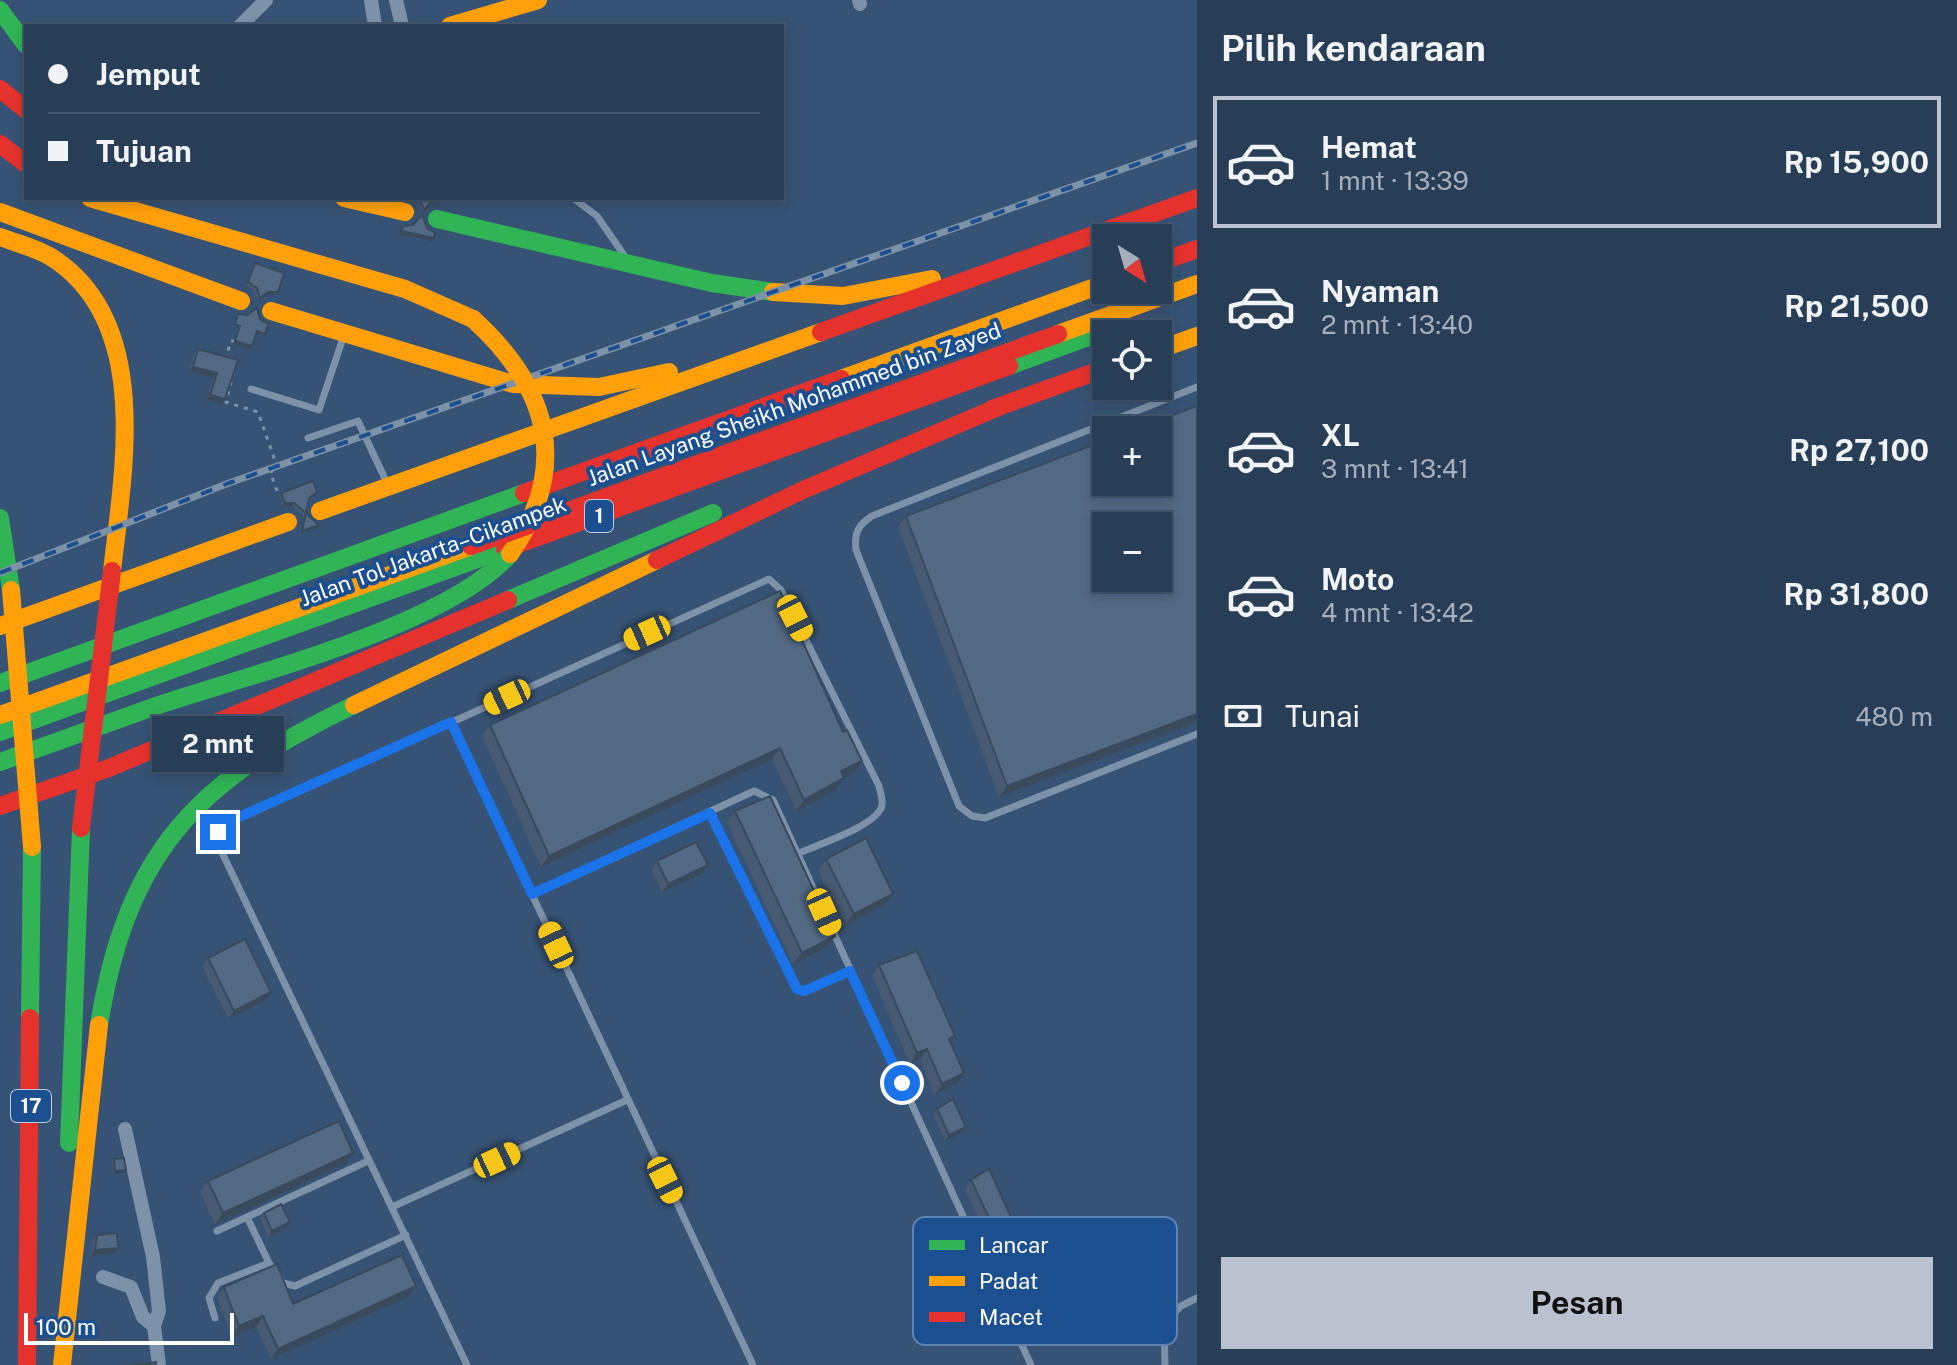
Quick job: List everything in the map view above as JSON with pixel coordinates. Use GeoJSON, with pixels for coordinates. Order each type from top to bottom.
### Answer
{"type":"FeatureCollection","features":[{"type":"Feature","properties":{"kind":"main road"},"geometry":{"type":"LineString","coordinates":[[457,24],[538,0]]}},
{"type":"Feature","properties":{"kind":"main road"},"geometry":{"type":"LineString","coordinates":[[0,10],[24,42]]}},
{"type":"Feature","properties":{"kind":"main road"},"geometry":{"type":"LineString","coordinates":[[0,89],[24,108]]}},
{"type":"Feature","properties":{"kind":"main road"},"geometry":{"type":"LineString","coordinates":[[0,144],[24,162]]}},
{"type":"Feature","properties":{"kind":"main road"},"geometry":{"type":"LineString","coordinates":[[320,511],[1197,198]]}},
{"type":"Feature","properties":{"kind":"main road"},"geometry":{"type":"LineString","coordinates":[[0,762],[380,630],[445,602],[485,579],[517,545],[537,506],[546,465],[545,428],[532,386],[504,345],[473,319],[405,289],[97,200]]}},
{"type":"Feature","properties":{"kind":"main road"},"geometry":{"type":"LineString","coordinates":[[353,200],[405,212]]}},
{"type":"Feature","properties":{"kind":"main road"},"geometry":{"type":"LineString","coordinates":[[0,212],[241,301]]}},
{"type":"Feature","properties":{"kind":"main road"},"geometry":{"type":"LineString","coordinates":[[437,219],[752,289],[843,296],[1019,262]]}},
{"type":"Feature","properties":{"kind":"main road"},"geometry":{"type":"LineString","coordinates":[[0,237],[24,243],[65,265],[85,285],[111,329],[119,354],[123,410],[112,571],[81,828],[61,1365]]}},
{"type":"Feature","properties":{"kind":"main road"},"geometry":{"type":"LineString","coordinates":[[1172,258],[1197,249]]}},
{"type":"Feature","properties":{"kind":"main road"},"geometry":{"type":"LineString","coordinates":[[1172,277],[1197,268]]}},
{"type":"Feature","properties":{"kind":"main road","name":"Jalan Layang Sheikh Mohammed bin Zayed"},"geometry":{"type":"LineString","coordinates":[[0,715],[1197,284]]}},
{"type":"Feature","properties":{"kind":"main road","name":"Jalan Tol Jakarta–Cikampek"},"geometry":{"type":"LineString","coordinates":[[0,683],[1092,288]]}},
{"type":"Feature","properties":{"kind":"main road","name":"Jalan Tol Jakarta–Cikampek"},"geometry":{"type":"LineString","coordinates":[[0,732],[967,384],[1197,296]]}},
{"type":"Feature","properties":{"kind":"main road","name":"Jalan Layang Sheikh Mohammed bin Zayed"},"geometry":{"type":"LineString","coordinates":[[0,698],[1098,304]]}},
{"type":"Feature","properties":{"kind":"main road"},"geometry":{"type":"LineString","coordinates":[[271,311],[344,336],[513,384],[599,387],[776,350]]}},
{"type":"Feature","properties":{"kind":"main road"},"geometry":{"type":"LineString","coordinates":[[1172,345],[1197,336]]}},
{"type":"Feature","properties":{"kind":"main road"},"geometry":{"type":"LineString","coordinates":[[0,806],[109,768],[819,468],[1092,373]]}},
{"type":"Feature","properties":{"kind":"main road"},"geometry":{"type":"LineString","coordinates":[[61,1365],[96,1044],[117,933],[150,864],[174,829],[203,798],[278,744],[347,708],[803,490],[1008,403]]}},
{"type":"Feature","properties":{"kind":"main road","name":"17"},"geometry":{"type":"LineString","coordinates":[[0,518],[11,590],[32,847],[27,1365]]}},
{"type":"Feature","properties":{"kind":"main road"},"geometry":{"type":"LineString","coordinates":[[0,626],[288,522]]}},
{"type":"Feature","properties":{"kind":"street"},"geometry":{"type":"LineString","coordinates":[[242,24],[266,0]]}},
{"type":"Feature","properties":{"kind":"street"},"geometry":{"type":"LineString","coordinates":[[371,0],[375,24]]}},
{"type":"Feature","properties":{"kind":"street"},"geometry":{"type":"LineString","coordinates":[[396,0],[402,24]]}},
{"type":"Feature","properties":{"kind":"street"},"geometry":{"type":"LineString","coordinates":[[125,1129],[153,1257],[159,1311],[154,1326],[159,1365]]}},
{"type":"Feature","properties":{"kind":"street"},"geometry":{"type":"LineString","coordinates":[[103,1277],[131,1287],[143,1317],[154,1326]]}},
{"type":"Feature","properties":{"kind":"lane"},"geometry":{"type":"LineString","coordinates":[[575,200],[606,227],[630,263]]}},
{"type":"Feature","properties":{"kind":"lane"},"geometry":{"type":"LineString","coordinates":[[251,389],[319,410],[344,336]]}},
{"type":"Feature","properties":{"kind":"lane"},"geometry":{"type":"LineString","coordinates":[[1197,387],[872,516],[860,524],[854,538],[861,564],[959,806],[972,816],[985,818],[1197,734]]}},
{"type":"Feature","properties":{"kind":"lane"},"geometry":{"type":"LineString","coordinates":[[308,438],[358,421],[388,487]]}},
{"type":"Feature","properties":{"kind":"lane"},"geometry":{"type":"LineString","coordinates":[[467,1365],[216,840],[228,822],[759,581],[776,581],[879,786],[882,804],[878,815],[866,823],[799,853]]}},
{"type":"Feature","properties":{"kind":"lane"},"geometry":{"type":"LineString","coordinates":[[451,722],[753,1365]]}},
{"type":"Feature","properties":{"kind":"lane"},"geometry":{"type":"LineString","coordinates":[[532,894],[760,791],[773,800],[963,1217]]}},
{"type":"Feature","properties":{"kind":"lane"},"geometry":{"type":"LineString","coordinates":[[710,813],[797,989],[804,991],[850,971]]}},
{"type":"Feature","properties":{"kind":"lane"},"geometry":{"type":"LineString","coordinates":[[392,1207],[627,1100]]}},
{"type":"Feature","properties":{"kind":"lane"},"geometry":{"type":"LineString","coordinates":[[217,1231],[368,1161]]}},
{"type":"Feature","properties":{"kind":"lane"},"geometry":{"type":"LineString","coordinates":[[247,1217],[269,1263],[283,1283],[295,1286],[406,1235]]}},
{"type":"Feature","properties":{"kind":"lane"},"geometry":{"type":"LineString","coordinates":[[215,1318],[209,1298],[212,1287],[269,1263]]}},
{"type":"Feature","properties":{"kind":"lane"},"geometry":{"type":"LineString","coordinates":[[1177,1310],[1197,1298]]}},
{"type":"Feature","properties":{"kind":"lane"},"geometry":{"type":"LineString","coordinates":[[1022,1345],[1031,1365]]}},
{"type":"Feature","properties":{"kind":"lane"},"geometry":{"type":"LineString","coordinates":[[1165,1345],[1165,1365]]}},
{"type":"Feature","properties":{"kind":"path"},"geometry":{"type":"LineString","coordinates":[[234,341],[231,341],[225,360],[238,362],[226,402],[258,412],[278,469],[270,472],[279,496]]}},
{"type":"Feature","properties":{"kind":"building"},"geometry":{"type":"Polygon","coordinates":[[[420,200],[433,200],[424,210],[420,200]]]}},
{"type":"Feature","properties":{"kind":"building"},"geometry":{"type":"Polygon","coordinates":[[[422,215],[427,228],[435,233],[434,238],[401,231],[403,226],[413,225],[422,215]]]}},
{"type":"Feature","properties":{"kind":"building"},"geometry":{"type":"Polygon","coordinates":[[[255,263],[284,273],[278,292],[268,292],[260,298],[257,288],[248,282],[255,263]]]}},
{"type":"Feature","properties":{"kind":"building"},"geometry":{"type":"Polygon","coordinates":[[[257,308],[260,319],[268,324],[265,334],[257,331],[252,346],[235,341],[240,326],[235,324],[238,314],[247,315],[257,308]]]}},
{"type":"Feature","properties":{"kind":"building"},"geometry":{"type":"Polygon","coordinates":[[[198,349],[238,360],[225,399],[210,395],[217,373],[193,367],[198,349]]]}},
{"type":"Feature","properties":{"kind":"building"},"geometry":{"type":"Polygon","coordinates":[[[1197,406],[1197,714],[1007,786],[906,516],[1092,445],[1092,496],[1172,496],[1170,416],[1197,406]]]}},
{"type":"Feature","properties":{"kind":"building"},"geometry":{"type":"Polygon","coordinates":[[[313,481],[317,492],[309,498],[306,513],[294,503],[285,503],[281,493],[313,481]]]}},
{"type":"Feature","properties":{"kind":"building"},"geometry":{"type":"Polygon","coordinates":[[[306,513],[319,525],[302,531],[306,513]]]}},
{"type":"Feature","properties":{"kind":"building"},"geometry":{"type":"Polygon","coordinates":[[[780,591],[843,732],[847,730],[862,761],[841,771],[844,778],[804,800],[780,748],[549,856],[490,725],[780,591]]]}},
{"type":"Feature","properties":{"kind":"building"},"geometry":{"type":"Polygon","coordinates":[[[770,796],[835,936],[802,953],[735,811],[770,796]]]}},
{"type":"Feature","properties":{"kind":"building"},"geometry":{"type":"Polygon","coordinates":[[[866,838],[893,894],[854,914],[826,859],[866,838]]]}},
{"type":"Feature","properties":{"kind":"building"},"geometry":{"type":"Polygon","coordinates":[[[696,842],[708,865],[668,884],[657,861],[696,842]]]}},
{"type":"Feature","properties":{"kind":"building"},"geometry":{"type":"Polygon","coordinates":[[[245,939],[271,992],[234,1011],[208,958],[245,939]]]}},
{"type":"Feature","properties":{"kind":"building"},"geometry":{"type":"Polygon","coordinates":[[[917,951],[955,1036],[949,1039],[964,1073],[942,1084],[927,1049],[917,1053],[879,965],[917,951]]]}},
{"type":"Feature","properties":{"kind":"building"},"geometry":{"type":"Polygon","coordinates":[[[953,1099],[966,1127],[949,1135],[937,1109],[953,1099]]]}},
{"type":"Feature","properties":{"kind":"building"},"geometry":{"type":"Polygon","coordinates":[[[339,1121],[353,1153],[223,1213],[208,1181],[339,1121]]]}},
{"type":"Feature","properties":{"kind":"building"},"geometry":{"type":"Polygon","coordinates":[[[124,1158],[126,1170],[115,1171],[114,1159],[124,1158]]]}},
{"type":"Feature","properties":{"kind":"building"},"geometry":{"type":"Polygon","coordinates":[[[989,1169],[1011,1217],[989,1217],[971,1180],[989,1169]]]}},
{"type":"Feature","properties":{"kind":"building"},"geometry":{"type":"Polygon","coordinates":[[[281,1204],[290,1222],[272,1231],[264,1213],[281,1204]]]}},
{"type":"Feature","properties":{"kind":"building"},"geometry":{"type":"Polygon","coordinates":[[[117,1233],[118,1248],[95,1250],[97,1235],[117,1233]]]}},
{"type":"Feature","properties":{"kind":"building"},"geometry":{"type":"Polygon","coordinates":[[[402,1255],[416,1286],[278,1349],[263,1316],[239,1326],[224,1287],[277,1264],[293,1304],[402,1255]]]}},
{"type":"Feature","properties":{"kind":"railway"},"geometry":{"type":"LineString","coordinates":[[0,573],[229,483],[1197,143]]}},
{"type":"Feature","properties":{"kind":"traffic: fast"},"geometry":{"type":"LineString","coordinates":[[0,10],[24,42]]}},
{"type":"Feature","properties":{"kind":"traffic: fast"},"geometry":{"type":"LineString","coordinates":[[437,219],[712,283],[773,292]]}},
{"type":"Feature","properties":{"kind":"traffic: fast"},"geometry":{"type":"LineString","coordinates":[[1009,366],[1092,336]]}},
{"type":"Feature","properties":{"kind":"traffic: fast"},"geometry":{"type":"LineString","coordinates":[[0,683],[524,493]]}},
{"type":"Feature","properties":{"kind":"traffic: fast"},"geometry":{"type":"LineString","coordinates":[[508,600],[713,513]]}},
{"type":"Feature","properties":{"kind":"traffic: fast"},"geometry":{"type":"LineString","coordinates":[[0,518],[11,590]]}},
{"type":"Feature","properties":{"kind":"traffic: fast"},"geometry":{"type":"LineString","coordinates":[[0,732],[505,549]]}},
{"type":"Feature","properties":{"kind":"traffic: fast"},"geometry":{"type":"LineString","coordinates":[[156,706],[293,663],[395,625],[441,604],[481,580],[510,554]]}},
{"type":"Feature","properties":{"kind":"traffic: fast"},"geometry":{"type":"LineString","coordinates":[[99,1025],[112,964],[129,912],[151,866],[179,827],[213,793],[253,762],[354,705]]}},
{"type":"Feature","properties":{"kind":"traffic: fast"},"geometry":{"type":"LineString","coordinates":[[0,762],[156,706]]}},
{"type":"Feature","properties":{"kind":"traffic: fast"},"geometry":{"type":"LineString","coordinates":[[69,1143],[81,828]]}},
{"type":"Feature","properties":{"kind":"traffic: fast"},"geometry":{"type":"LineString","coordinates":[[30,1018],[32,847]]}},
{"type":"Feature","properties":{"kind":"traffic: slow"},"geometry":{"type":"LineString","coordinates":[[457,24],[538,0]]}},
{"type":"Feature","properties":{"kind":"traffic: slow"},"geometry":{"type":"LineString","coordinates":[[97,200],[405,289],[473,319]]}},
{"type":"Feature","properties":{"kind":"traffic: slow"},"geometry":{"type":"LineString","coordinates":[[353,200],[405,212]]}},
{"type":"Feature","properties":{"kind":"traffic: slow"},"geometry":{"type":"LineString","coordinates":[[0,212],[241,301]]}},
{"type":"Feature","properties":{"kind":"traffic: slow"},"geometry":{"type":"LineString","coordinates":[[0,237],[51,257],[83,285],[105,319],[118,358],[124,401],[121,489],[112,571]]}},
{"type":"Feature","properties":{"kind":"traffic: slow"},"geometry":{"type":"LineString","coordinates":[[773,292],[843,296],[932,279]]}},
{"type":"Feature","properties":{"kind":"traffic: slow"},"geometry":{"type":"LineString","coordinates":[[1058,334],[1197,284]]}},
{"type":"Feature","properties":{"kind":"traffic: slow"},"geometry":{"type":"LineString","coordinates":[[841,379],[1092,288]]}},
{"type":"Feature","properties":{"kind":"traffic: slow"},"geometry":{"type":"LineString","coordinates":[[271,311],[513,384],[599,387],[669,372]]}},
{"type":"Feature","properties":{"kind":"traffic: slow"},"geometry":{"type":"LineString","coordinates":[[473,319],[499,345],[519,372],[534,400],[543,429],[545,459],[541,490],[529,521],[510,554]]}},
{"type":"Feature","properties":{"kind":"traffic: slow"},"geometry":{"type":"LineString","coordinates":[[320,511],[821,332]]}},
{"type":"Feature","properties":{"kind":"traffic: slow"},"geometry":{"type":"LineString","coordinates":[[1172,345],[1197,336]]}},
{"type":"Feature","properties":{"kind":"traffic: slow"},"geometry":{"type":"LineString","coordinates":[[0,626],[288,522]]}},
{"type":"Feature","properties":{"kind":"traffic: slow"},"geometry":{"type":"LineString","coordinates":[[0,715],[471,546]]}},
{"type":"Feature","properties":{"kind":"traffic: slow"},"geometry":{"type":"LineString","coordinates":[[354,705],[657,560]]}},
{"type":"Feature","properties":{"kind":"traffic: slow"},"geometry":{"type":"LineString","coordinates":[[11,590],[32,847]]}},
{"type":"Feature","properties":{"kind":"traffic: slow"},"geometry":{"type":"LineString","coordinates":[[62,1365],[99,1025]]}},
{"type":"Feature","properties":{"kind":"traffic: jam"},"geometry":{"type":"LineString","coordinates":[[0,89],[24,108]]}},
{"type":"Feature","properties":{"kind":"traffic: jam"},"geometry":{"type":"LineString","coordinates":[[0,144],[24,162]]}},
{"type":"Feature","properties":{"kind":"traffic: jam"},"geometry":{"type":"LineString","coordinates":[[821,332],[1197,198]]}},
{"type":"Feature","properties":{"kind":"traffic: jam"},"geometry":{"type":"LineString","coordinates":[[1172,258],[1197,249]]}},
{"type":"Feature","properties":{"kind":"traffic: jam"},"geometry":{"type":"LineString","coordinates":[[471,546],[1058,334]]}},
{"type":"Feature","properties":{"kind":"traffic: jam"},"geometry":{"type":"LineString","coordinates":[[505,549],[1009,366]]}},
{"type":"Feature","properties":{"kind":"traffic: jam"},"geometry":{"type":"LineString","coordinates":[[992,409],[1092,373]]}},
{"type":"Feature","properties":{"kind":"traffic: jam"},"geometry":{"type":"LineString","coordinates":[[524,493],[841,379]]}},
{"type":"Feature","properties":{"kind":"traffic: jam"},"geometry":{"type":"LineString","coordinates":[[657,560],[803,490],[1008,403]]}},
{"type":"Feature","properties":{"kind":"traffic: jam"},"geometry":{"type":"LineString","coordinates":[[81,828],[112,571]]}},
{"type":"Feature","properties":{"kind":"traffic: jam"},"geometry":{"type":"LineString","coordinates":[[0,806],[109,768],[508,600]]}},
{"type":"Feature","properties":{"kind":"traffic: jam"},"geometry":{"type":"LineString","coordinates":[[27,1365],[30,1018]]}},
{"type":"Feature","properties":{"kind":"route"},"geometry":{"type":"LineString","coordinates":[[218,832],[228,822],[451,722],[532,894],[710,813],[797,989],[804,991],[850,971],[902,1083]]}}]}
